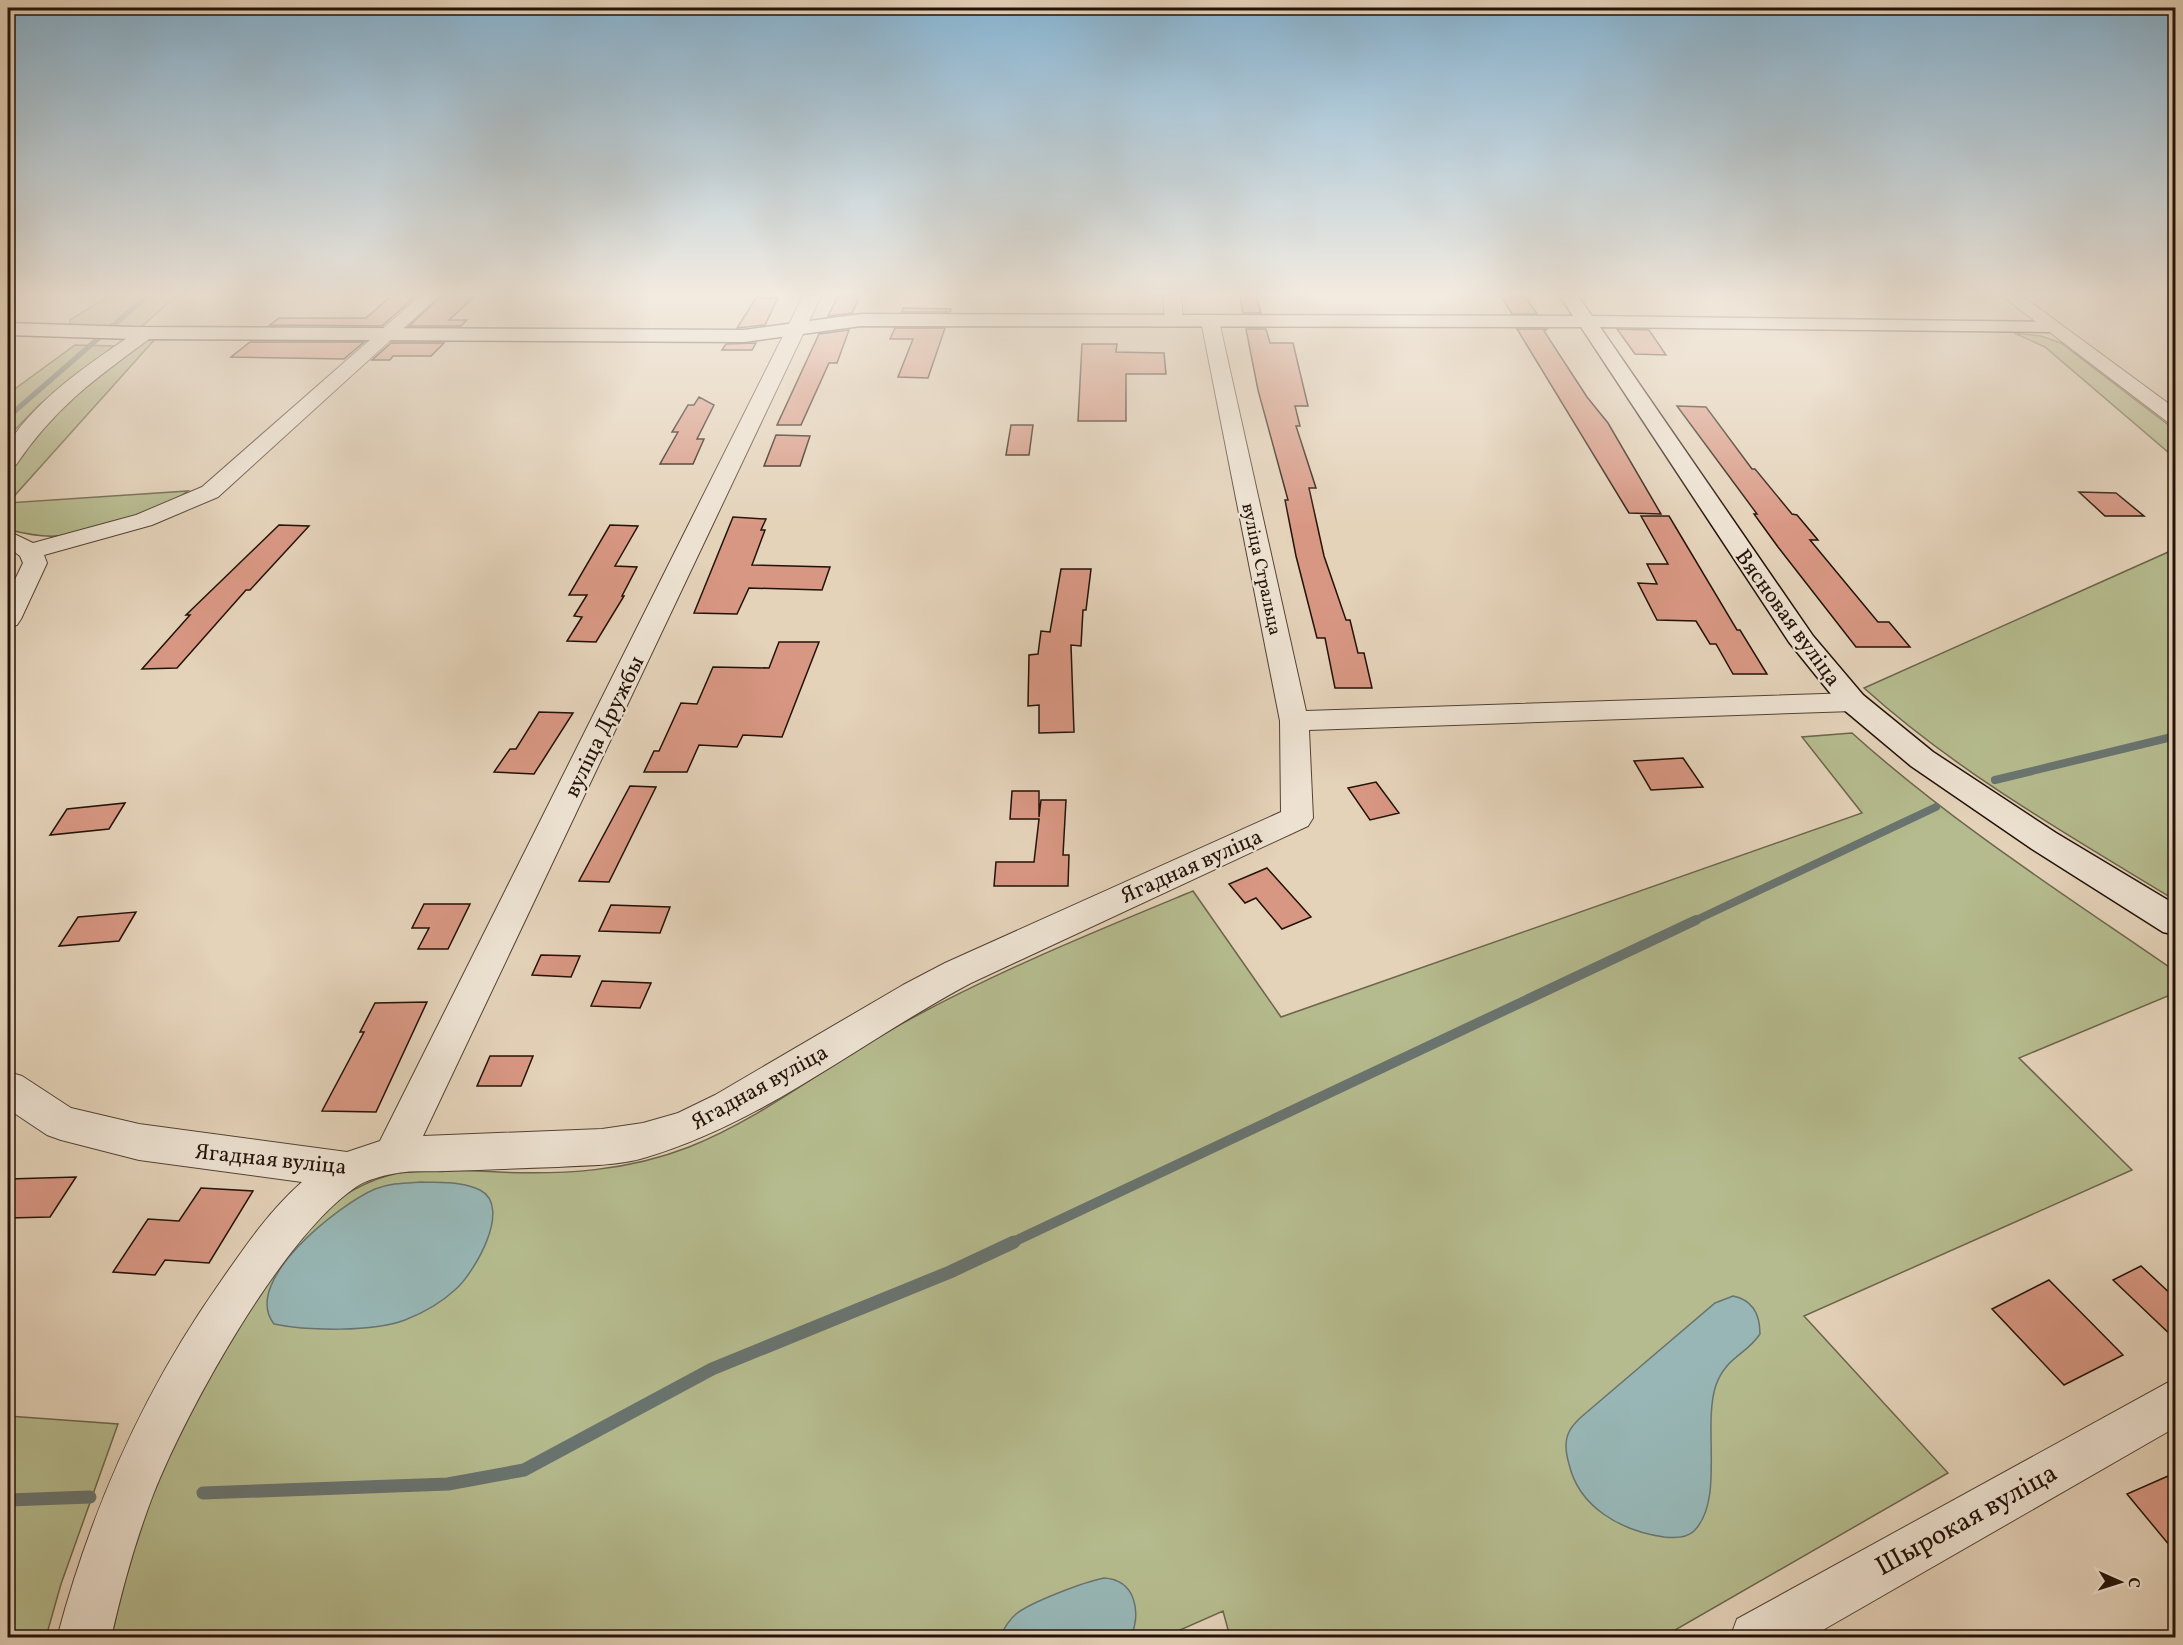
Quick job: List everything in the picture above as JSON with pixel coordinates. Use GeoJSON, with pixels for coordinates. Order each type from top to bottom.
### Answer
{"type":"FeatureCollection","features":[{"type":"Feature","properties":{"kind":"street"},"geometry":{"type":"LineString","coordinates":[[8,460],[17,444],[44,413],[92,373]]}},
{"type":"Feature","properties":{"kind":"street"},"geometry":{"type":"LineString","coordinates":[[18,544],[132,524],[187,504],[210,492],[341,373]]}},
{"type":"Feature","properties":{"kind":"street","name":"вуліца Дружбы"},"geometry":{"type":"LineString","coordinates":[[394,1155],[776,373]]}},
{"type":"Feature","properties":{"kind":"street","name":"вуліца Стральца"},"geometry":{"type":"LineString","coordinates":[[1221,373],[1294,721],[1297,818]]}},
{"type":"Feature","properties":{"kind":"street","name":"Вясновая вуліца"},"geometry":{"type":"LineString","coordinates":[[1620,373],[1803,642],[1853,702],[1932,765],[2044,841],[2175,922]]}},
{"type":"Feature","properties":{"kind":"street"},"geometry":{"type":"LineString","coordinates":[[2112,373],[2175,419]]}},
{"type":"Feature","properties":{"kind":"street"},"geometry":{"type":"LineString","coordinates":[[8,619],[33,572],[34,556],[18,544]]}},
{"type":"Feature","properties":{"kind":"street"},"geometry":{"type":"LineString","coordinates":[[1294,721],[1853,702]]}},
{"type":"Feature","properties":{"kind":"street","name":"Ягадная вуліца"},"geometry":{"type":"LineString","coordinates":[[8,1088],[62,1123],[139,1142],[347,1170],[394,1155],[602,1148],[644,1141],[687,1127],[729,1107],[916,995],[958,973],[1297,818]]}},
{"type":"Feature","properties":{"kind":"street"},"geometry":{"type":"LineString","coordinates":[[84,1638],[105,1559],[143,1459],[180,1384],[222,1316],[286,1225],[313,1197],[347,1170]]}},
{"type":"Feature","properties":{"kind":"street","name":"Шырокая вуліца"},"geometry":{"type":"LineString","coordinates":[[1756,1638],[2175,1401]]}},
{"type":"Feature","properties":{"kind":"green space"},"geometry":{"type":"Polygon","coordinates":[[[37,373],[81,373],[39,405],[8,437],[8,394],[37,373]]]}},
{"type":"Feature","properties":{"kind":"green space"},"geometry":{"type":"Polygon","coordinates":[[[104,373],[125,373],[8,503],[188,491],[161,507],[125,521],[88,531],[50,536],[10,530],[8,528],[7,493],[14,464],[45,425],[104,373]]]}},
{"type":"Feature","properties":{"kind":"green space"},"geometry":{"type":"Polygon","coordinates":[[[2075,373],[2100,373],[2175,430],[2175,458],[2075,373]]]}},
{"type":"Feature","properties":{"kind":"green space"},"geometry":{"type":"Polygon","coordinates":[[[2175,549],[2175,900],[2054,827],[1975,775],[1900,719],[1864,688],[2175,549]]]}},
{"type":"Feature","properties":{"kind":"green space"},"geometry":{"type":"Polygon","coordinates":[[[1852,733],[1969,828],[2175,971],[2175,993],[2019,1058],[2132,1170],[1804,1316],[1948,1473],[1663,1637],[1230,1637],[1223,1611],[1162,1638],[111,1638],[130,1557],[142,1518],[156,1479],[179,1431],[278,1264],[317,1217],[354,1189],[376,1179],[410,1171],[547,1173],[595,1170],[643,1161],[689,1147],[741,1123],[887,1032],[962,992],[1115,923],[1193,891],[1281,1017],[1862,813],[1802,737],[1852,733]]]}},
{"type":"Feature","properties":{"kind":"green space"},"geometry":{"type":"Polygon","coordinates":[[[8,1416],[118,1424],[61,1584],[46,1637],[8,1637],[8,1416]]]}},
{"type":"Feature","properties":{"kind":"water"},"geometry":{"type":"Polygon","coordinates":[[[451,1183],[473,1187],[489,1198],[493,1210],[492,1225],[480,1255],[464,1281],[456,1289],[425,1311],[392,1324],[340,1329],[274,1324],[267,1306],[271,1287],[282,1266],[299,1246],[319,1227],[359,1197],[392,1184],[451,1183]]]}},
{"type":"Feature","properties":{"kind":"water"},"geometry":{"type":"Polygon","coordinates":[[[1733,1296],[1746,1301],[1754,1309],[1759,1321],[1760,1334],[1725,1368],[1716,1385],[1711,1421],[1711,1482],[1709,1501],[1703,1518],[1694,1531],[1676,1537],[1648,1534],[1618,1523],[1592,1505],[1574,1480],[1566,1448],[1570,1430],[1580,1418],[1715,1303],[1733,1296]]]}},
{"type":"Feature","properties":{"kind":"water"},"geometry":{"type":"Polygon","coordinates":[[[1104,1578],[1115,1580],[1123,1585],[1133,1599],[1136,1618],[1131,1637],[1000,1637],[1011,1619],[1023,1609],[1058,1593],[1104,1578]]]}},
{"type":"Feature","properties":{"kind":"building"},"geometry":{"type":"Polygon","coordinates":[[[801,373],[825,373],[801,425],[777,425],[801,373]]]}},
{"type":"Feature","properties":{"kind":"building"},"geometry":{"type":"Polygon","coordinates":[[[900,373],[930,373],[928,378],[898,377],[900,373]]]}},
{"type":"Feature","properties":{"kind":"building"},"geometry":{"type":"Polygon","coordinates":[[[1081,373],[1166,373],[1126,374],[1126,421],[1078,421],[1081,373]]]}},
{"type":"Feature","properties":{"kind":"building"},"geometry":{"type":"Polygon","coordinates":[[[1255,373],[1300,373],[1308,406],[1295,406],[1300,426],[1296,426],[1316,488],[1309,488],[1324,556],[1346,620],[1350,620],[1358,653],[1364,653],[1372,688],[1335,688],[1325,638],[1317,638],[1296,556],[1285,500],[1288,500],[1255,373]]]}},
{"type":"Feature","properties":{"kind":"building"},"geometry":{"type":"Polygon","coordinates":[[[1544,373],[1571,373],[1608,423],[1661,514],[1629,513],[1544,373]]]}},
{"type":"Feature","properties":{"kind":"building"},"geometry":{"type":"Polygon","coordinates":[[[699,397],[714,405],[697,439],[704,439],[693,464],[660,464],[678,432],[672,432],[688,405],[694,405],[699,397]]]}},
{"type":"Feature","properties":{"kind":"building"},"geometry":{"type":"Polygon","coordinates":[[[1677,406],[1706,407],[1752,469],[1755,469],[1792,514],[1797,515],[1818,540],[1810,540],[1878,622],[1889,622],[1910,647],[1856,647],[1778,547],[1754,514],[1757,514],[1677,406]]]}},
{"type":"Feature","properties":{"kind":"building"},"geometry":{"type":"Polygon","coordinates":[[[1011,425],[1033,425],[1029,455],[1006,455],[1011,425]]]}},
{"type":"Feature","properties":{"kind":"building"},"geometry":{"type":"Polygon","coordinates":[[[776,435],[810,436],[800,466],[764,466],[776,435]]]}},
{"type":"Feature","properties":{"kind":"building"},"geometry":{"type":"Polygon","coordinates":[[[2079,492],[2116,493],[2144,516],[2105,516],[2079,492]]]}},
{"type":"Feature","properties":{"kind":"building"},"geometry":{"type":"Polygon","coordinates":[[[1641,516],[1669,516],[1737,630],[1740,630],[1767,674],[1733,674],[1716,644],[1710,644],[1696,621],[1657,620],[1638,583],[1657,584],[1647,564],[1668,564],[1641,516]]]}},
{"type":"Feature","properties":{"kind":"building"},"geometry":{"type":"Polygon","coordinates":[[[733,517],[766,519],[761,530],[765,530],[752,565],[830,567],[822,590],[749,588],[737,614],[694,613],[733,517]]]}},
{"type":"Feature","properties":{"kind":"building"},"geometry":{"type":"Polygon","coordinates":[[[279,525],[309,526],[250,590],[246,590],[177,668],[142,669],[190,615],[186,615],[279,525]]]}},
{"type":"Feature","properties":{"kind":"building"},"geometry":{"type":"Polygon","coordinates":[[[610,525],[638,526],[615,566],[637,567],[622,596],[624,596],[596,642],[567,641],[582,617],[574,616],[587,595],[569,595],[610,525]]]}},
{"type":"Feature","properties":{"kind":"building"},"geometry":{"type":"Polygon","coordinates":[[[1061,569],[1091,569],[1086,610],[1083,610],[1081,646],[1071,645],[1074,732],[1039,733],[1039,705],[1028,706],[1029,655],[1038,654],[1041,631],[1050,632],[1061,569]]]}},
{"type":"Feature","properties":{"kind":"building"},"geometry":{"type":"Polygon","coordinates":[[[779,642],[819,642],[782,737],[743,735],[737,747],[699,745],[687,772],[644,772],[654,751],[659,751],[681,703],[697,704],[713,667],[769,668],[779,642]]]}},
{"type":"Feature","properties":{"kind":"building"},"geometry":{"type":"Polygon","coordinates":[[[539,712],[573,713],[534,774],[494,772],[510,749],[516,749],[539,712]]]}},
{"type":"Feature","properties":{"kind":"building"},"geometry":{"type":"Polygon","coordinates":[[[1683,758],[1703,787],[1651,790],[1634,761],[1683,758]]]}},
{"type":"Feature","properties":{"kind":"building"},"geometry":{"type":"Polygon","coordinates":[[[1376,782],[1399,813],[1370,820],[1348,788],[1376,782]]]}},
{"type":"Feature","properties":{"kind":"building"},"geometry":{"type":"Polygon","coordinates":[[[630,786],[656,787],[609,882],[579,881],[630,786]]]}},
{"type":"Feature","properties":{"kind":"building"},"geometry":{"type":"Polygon","coordinates":[[[1012,791],[1039,791],[1039,817],[1041,800],[1066,800],[1063,855],[1069,855],[1068,886],[994,886],[996,862],[1034,862],[1039,819],[1010,819],[1012,791]]]}},
{"type":"Feature","properties":{"kind":"building"},"geometry":{"type":"Polygon","coordinates":[[[125,803],[109,829],[50,835],[67,809],[125,803]]]}},
{"type":"Feature","properties":{"kind":"building"},"geometry":{"type":"Polygon","coordinates":[[[1267,868],[1311,917],[1282,929],[1256,898],[1245,903],[1229,884],[1267,868]]]}},
{"type":"Feature","properties":{"kind":"building"},"geometry":{"type":"Polygon","coordinates":[[[424,904],[470,904],[448,949],[418,949],[429,928],[412,928],[424,904]]]}},
{"type":"Feature","properties":{"kind":"building"},"geometry":{"type":"Polygon","coordinates":[[[611,905],[670,907],[660,933],[599,931],[611,905]]]}},
{"type":"Feature","properties":{"kind":"building"},"geometry":{"type":"Polygon","coordinates":[[[136,912],[119,941],[59,946],[78,917],[136,912]]]}},
{"type":"Feature","properties":{"kind":"building"},"geometry":{"type":"Polygon","coordinates":[[[541,955],[580,956],[571,977],[532,975],[541,955]]]}},
{"type":"Feature","properties":{"kind":"building"},"geometry":{"type":"Polygon","coordinates":[[[602,981],[651,983],[640,1008],[591,1006],[602,981]]]}},
{"type":"Feature","properties":{"kind":"building"},"geometry":{"type":"Polygon","coordinates":[[[427,1002],[376,1112],[322,1111],[364,1032],[360,1032],[375,1003],[427,1002]]]}},
{"type":"Feature","properties":{"kind":"building"},"geometry":{"type":"Polygon","coordinates":[[[490,1056],[533,1056],[521,1086],[477,1086],[490,1056]]]}},
{"type":"Feature","properties":{"kind":"building"},"geometry":{"type":"Polygon","coordinates":[[[76,1177],[50,1217],[8,1218],[8,1179],[76,1177]]]}},
{"type":"Feature","properties":{"kind":"building"},"geometry":{"type":"Polygon","coordinates":[[[201,1188],[253,1191],[209,1263],[165,1260],[155,1275],[113,1272],[148,1219],[179,1221],[201,1188]]]}},
{"type":"Feature","properties":{"kind":"building"},"geometry":{"type":"Polygon","coordinates":[[[2141,1266],[2175,1298],[2175,1339],[2113,1280],[2141,1266]]]}},
{"type":"Feature","properties":{"kind":"building"},"geometry":{"type":"Polygon","coordinates":[[[2049,1280],[2123,1355],[2064,1385],[1992,1309],[2049,1280]]]}},
{"type":"Feature","properties":{"kind":"building"},"geometry":{"type":"Polygon","coordinates":[[[2175,1473],[2175,1552],[2127,1494],[2175,1473]]]}},
{"type":"Feature","properties":{"kind":"waterway"},"geometry":{"type":"LineString","coordinates":[[8,417],[59,373]]}},
{"type":"Feature","properties":{"kind":"waterway"},"geometry":{"type":"LineString","coordinates":[[1995,780],[2176,736]]}},
{"type":"Feature","properties":{"kind":"waterway"},"geometry":{"type":"LineString","coordinates":[[1692,922],[1936,807]]}},
{"type":"Feature","properties":{"kind":"waterway"},"geometry":{"type":"LineString","coordinates":[[1011,1243],[1696,920]]}},
{"type":"Feature","properties":{"kind":"waterway"},"geometry":{"type":"LineString","coordinates":[[203,1493],[448,1484],[524,1470],[712,1369],[950,1272],[1014,1242]]}},
{"type":"Feature","properties":{"kind":"waterway"},"geometry":{"type":"LineString","coordinates":[[8,1500],[90,1497]]}}]}
